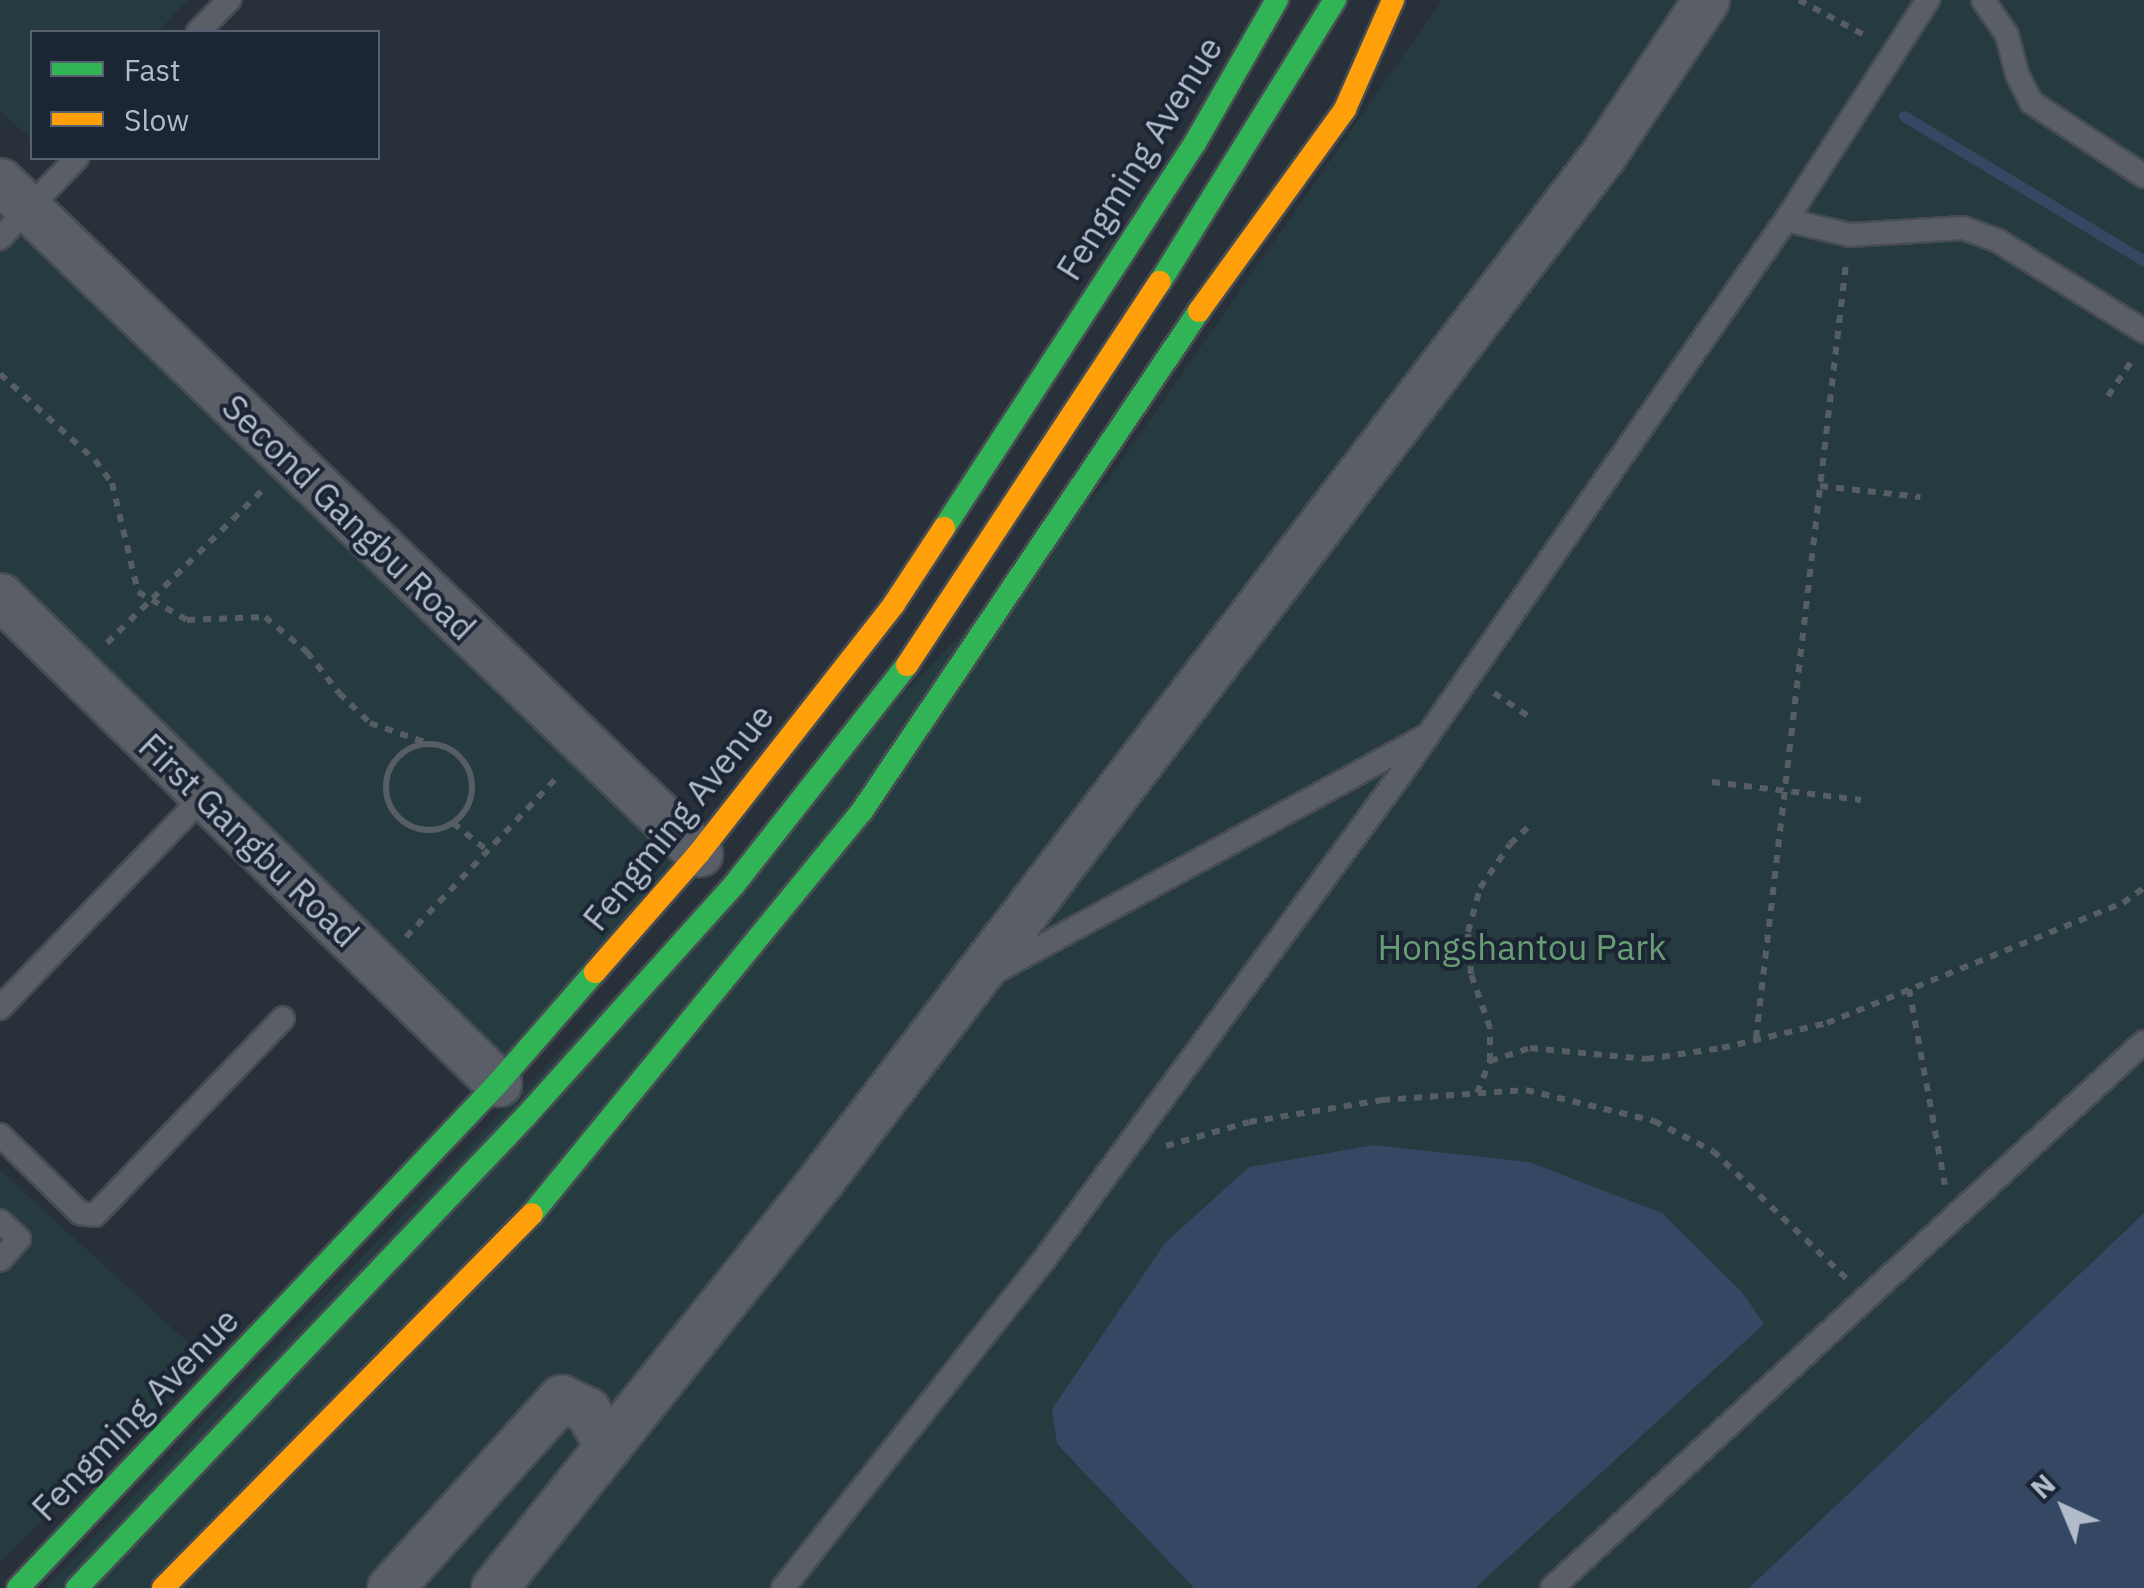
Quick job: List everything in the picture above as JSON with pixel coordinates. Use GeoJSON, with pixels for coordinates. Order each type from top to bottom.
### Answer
{"type":"FeatureCollection","features":[{"type":"Feature","properties":{"kind":"main road","name":"Fengming Avenue"},"geometry":{"type":"LineString","coordinates":[[18,1588],[498,1083],[699,853],[894,604],[1195,143],[1278,0]]}},
{"type":"Feature","properties":{"kind":"main road"},"geometry":{"type":"LineString","coordinates":[[78,1588],[513,1130],[734,885],[930,636],[1237,165],[1335,0]]}},
{"type":"Feature","properties":{"kind":"main road"},"geometry":{"type":"LineString","coordinates":[[163,1588],[533,1213],[862,811],[1234,258],[1345,109],[1393,0]]}},
{"type":"Feature","properties":{"kind":"street"},"geometry":{"type":"LineString","coordinates":[[494,1588],[968,986],[1602,155],[1706,0]]}},
{"type":"Feature","properties":{"kind":"street","name":"Second Gangbu Road"},"geometry":{"type":"LineString","coordinates":[[9,209],[291,462],[699,853]]}},
{"type":"Feature","properties":{"kind":"street","name":"First Gangbu Road"},"geometry":{"type":"LineString","coordinates":[[0,596],[498,1083]]}},
{"type":"Feature","properties":{"kind":"street"},"geometry":{"type":"LineString","coordinates":[[390,1588],[561,1398],[587,1410],[608,1446]]}},
{"type":"Feature","properties":{"kind":"lane"},"geometry":{"type":"LineString","coordinates":[[200,30],[229,0]]}},
{"type":"Feature","properties":{"kind":"lane"},"geometry":{"type":"LineString","coordinates":[[783,1588],[938,1398],[1430,733],[1786,220],[1928,0]]}},
{"type":"Feature","properties":{"kind":"lane"},"geometry":{"type":"LineString","coordinates":[[1983,0],[2007,35],[2017,74],[2031,102],[2144,176]]}},
{"type":"Feature","properties":{"kind":"lane"},"geometry":{"type":"LineString","coordinates":[[9,209],[74,160]]}},
{"type":"Feature","properties":{"kind":"lane"},"geometry":{"type":"LineString","coordinates":[[1786,220],[1850,235],[1964,228],[1998,242],[2144,331]]}},
{"type":"Feature","properties":{"kind":"lane"},"geometry":{"type":"LineString","coordinates":[[968,986],[1430,733]]}},
{"type":"Feature","properties":{"kind":"lane"},"geometry":{"type":"LineString","coordinates":[[0,1008],[204,796]]}},
{"type":"Feature","properties":{"kind":"lane"},"geometry":{"type":"LineString","coordinates":[[0,1136],[80,1213],[94,1215],[283,1018]]}},
{"type":"Feature","properties":{"kind":"lane"},"geometry":{"type":"LineString","coordinates":[[1552,1588],[2144,1042]]}},
{"type":"Feature","properties":{"kind":"lane"},"geometry":{"type":"LineString","coordinates":[[0,1221],[20,1239],[0,1260]]}},
{"type":"Feature","properties":{"kind":"path"},"geometry":{"type":"LineString","coordinates":[[1799,0],[1846,24]]}},
{"type":"Feature","properties":{"kind":"path"},"geometry":{"type":"LineString","coordinates":[[1756,1038],[1850,235]]}},
{"type":"Feature","properties":{"kind":"path"},"geometry":{"type":"LineString","coordinates":[[2108,396],[2144,342]]}},
{"type":"Feature","properties":{"kind":"path"},"geometry":{"type":"LineString","coordinates":[[0,374],[96,460],[112,484],[138,592],[186,620],[265,617],[307,652],[338,693],[370,723],[455,752],[470,775],[470,802],[453,823],[425,830],[399,818],[386,791],[393,763],[403,753],[430,744]]}},
{"type":"Feature","properties":{"kind":"path"},"geometry":{"type":"LineString","coordinates":[[77,671],[153,601],[291,462]]}},
{"type":"Feature","properties":{"kind":"path"},"geometry":{"type":"LineString","coordinates":[[1820,486],[1920,498]]}},
{"type":"Feature","properties":{"kind":"path"},"geometry":{"type":"LineString","coordinates":[[1470,676],[1534,720]]}},
{"type":"Feature","properties":{"kind":"path"},"geometry":{"type":"LineString","coordinates":[[378,966],[586,747]]}},
{"type":"Feature","properties":{"kind":"path"},"geometry":{"type":"LineString","coordinates":[[1712,782],[1861,800]]}},
{"type":"Feature","properties":{"kind":"path"},"geometry":{"type":"LineString","coordinates":[[453,823],[488,851]]}},
{"type":"Feature","properties":{"kind":"path"},"geometry":{"type":"LineString","coordinates":[[1477,1093],[1490,1061],[1490,1028],[1472,974],[1468,932],[1480,888],[1510,844],[1529,826]]}},
{"type":"Feature","properties":{"kind":"path"},"geometry":{"type":"LineString","coordinates":[[1490,1061],[1530,1048],[1646,1059],[1722,1048],[1827,1022],[2122,902],[2144,888]]}},
{"type":"Feature","properties":{"kind":"path"},"geometry":{"type":"LineString","coordinates":[[1909,989],[1952,1219]]}},
{"type":"Feature","properties":{"kind":"path"},"geometry":{"type":"LineString","coordinates":[[1117,1161],[1249,1122],[1382,1100],[1526,1090],[1636,1116],[1713,1151],[1867,1298]]}},
{"type":"Feature","properties":{"kind":"green space"},"geometry":{"type":"Polygon","coordinates":[[[0,0],[188,0],[159,30],[30,30],[30,138],[0,110],[0,0]]]}},
{"type":"Feature","properties":{"kind":"green space","name":"Hongshantou Park"},"geometry":{"type":"Polygon","coordinates":[[[1442,0],[2144,0],[2144,1213],[1749,1588],[45,1588],[1106,483],[1442,0]]]}},
{"type":"Feature","properties":{"kind":"green space"},"geometry":{"type":"Polygon","coordinates":[[[0,181],[699,853],[498,1083],[0,596],[0,181]]]}},
{"type":"Feature","properties":{"kind":"green space"},"geometry":{"type":"Polygon","coordinates":[[[0,1170],[205,1358],[0,1562],[0,1170]]]}},
{"type":"Feature","properties":{"kind":"water"},"geometry":{"type":"Polygon","coordinates":[[[1374,1145],[1529,1162],[1662,1213],[1742,1292],[1764,1324],[1475,1588],[1194,1588],[1057,1444],[1052,1409],[1165,1243],[1249,1167],[1374,1145]]]}},
{"type":"Feature","properties":{"kind":"water"},"geometry":{"type":"Polygon","coordinates":[[[2144,1213],[2144,1588],[1749,1588],[2144,1213]]]}},
{"type":"Feature","properties":{"kind":"waterway"},"geometry":{"type":"LineString","coordinates":[[1904,116],[2144,261]]}},
{"type":"Feature","properties":{"kind":"traffic: fast"},"geometry":{"type":"LineString","coordinates":[[944,528],[1195,143],[1277,0]]}},
{"type":"Feature","properties":{"kind":"traffic: fast"},"geometry":{"type":"LineString","coordinates":[[1160,282],[1335,0]]}},
{"type":"Feature","properties":{"kind":"traffic: fast"},"geometry":{"type":"LineString","coordinates":[[532,1214],[862,811],[1199,311]]}},
{"type":"Feature","properties":{"kind":"traffic: fast"},"geometry":{"type":"LineString","coordinates":[[77,1588],[526,1116],[734,885],[907,665]]}},
{"type":"Feature","properties":{"kind":"traffic: fast"},"geometry":{"type":"LineString","coordinates":[[18,1588],[498,1083],[595,972]]}},
{"type":"Feature","properties":{"kind":"traffic: slow"},"geometry":{"type":"LineString","coordinates":[[1199,311],[1345,109],[1393,0]]}},
{"type":"Feature","properties":{"kind":"traffic: slow"},"geometry":{"type":"LineString","coordinates":[[907,665],[1160,282]]}},
{"type":"Feature","properties":{"kind":"traffic: slow"},"geometry":{"type":"LineString","coordinates":[[595,972],[699,853],[894,604],[944,528]]}},
{"type":"Feature","properties":{"kind":"traffic: slow"},"geometry":{"type":"LineString","coordinates":[[163,1588],[532,1214]]}}]}
